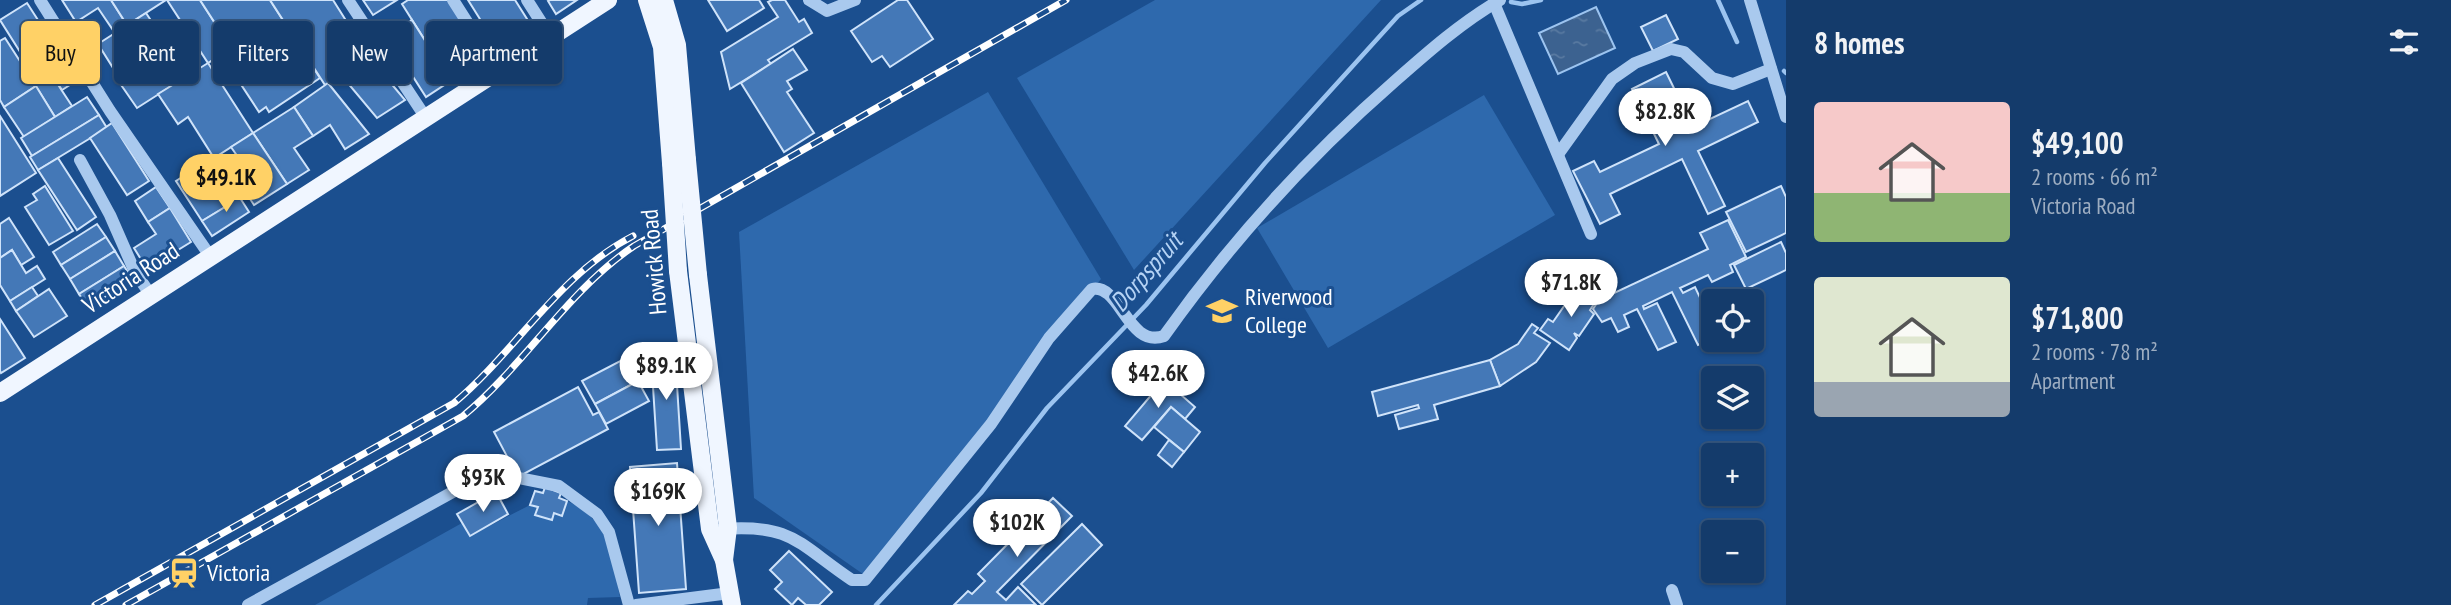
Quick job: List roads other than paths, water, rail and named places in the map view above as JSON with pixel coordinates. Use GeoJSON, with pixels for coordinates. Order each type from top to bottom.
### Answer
{"type":"FeatureCollection","features":[{"type":"Feature","properties":{"kind":"main road","name":"Victoria Road"},"geometry":{"type":"LineString","coordinates":[[562,29],[608,0]]}},
{"type":"Feature","properties":{"kind":"main road","name":"Howick Road"},"geometry":{"type":"LineString","coordinates":[[647,0],[662,47],[698,275],[719,529]]}},
{"type":"Feature","properties":{"kind":"main road","name":"Howick Road"},"geometry":{"type":"LineString","coordinates":[[664,0],[677,45],[678,271],[731,599]]}},
{"type":"Feature","properties":{"kind":"main road","name":"Victoria Road"},"geometry":{"type":"LineString","coordinates":[[1,389],[475,84]]}},
{"type":"Feature","properties":{"kind":"street"},"geometry":{"type":"LineString","coordinates":[[40,0],[110,111],[211,256]]}},
{"type":"Feature","properties":{"kind":"street"},"geometry":{"type":"LineString","coordinates":[[348,0],[426,118]]}},
{"type":"Feature","properties":{"kind":"street"},"geometry":{"type":"LineString","coordinates":[[453,0],[466,21]]}},
{"type":"Feature","properties":{"kind":"street"},"geometry":{"type":"LineString","coordinates":[[527,0],[540,21]]}},
{"type":"Feature","properties":{"kind":"street"},"geometry":{"type":"LineString","coordinates":[[809,0],[827,10],[855,0]]}},
{"type":"Feature","properties":{"kind":"street"},"geometry":{"type":"LineString","coordinates":[[1750,0],[1786,117]]}},
{"type":"Feature","properties":{"kind":"street"},"geometry":{"type":"LineString","coordinates":[[719,529],[756,526],[787,534],[852,580],[865,580],[999,414],[1049,338],[1083,297],[1092,289],[1104,289],[1141,333],[1154,338],[1164,336],[1215,266],[1352,118],[1469,18],[1497,2],[1591,234]]}},
{"type":"Feature","properties":{"kind":"street"},"geometry":{"type":"LineString","coordinates":[[1559,153],[1612,79],[1635,63],[1671,50],[1684,52],[1712,78],[1733,84],[1771,69]]}},
{"type":"Feature","properties":{"kind":"street"},"geometry":{"type":"LineString","coordinates":[[80,160],[110,215],[131,264],[150,295]]}},
{"type":"Feature","properties":{"kind":"street"},"geometry":{"type":"LineString","coordinates":[[248,605],[489,472],[559,486],[597,514],[609,531],[629,605]]}},
{"type":"Feature","properties":{"kind":"street"},"geometry":{"type":"LineString","coordinates":[[1672,590],[1677,605]]}},
{"type":"Feature","properties":{"kind":"street"},"geometry":{"type":"LineString","coordinates":[[636,605],[731,599]]}},
{"type":"Feature","properties":{"kind":"water"},"geometry":{"type":"Polygon","coordinates":[[[1596,7],[1615,48],[1558,74],[1539,33],[1596,7]]]}},
{"type":"Feature","properties":{"kind":"waterway","name":"Dorpspruit"},"geometry":{"type":"LineString","coordinates":[[876,605],[981,493],[1047,408],[1146,305],[1265,163],[1398,16],[1421,0]]}},
{"type":"Feature","properties":{"kind":"waterway"},"geometry":{"type":"LineString","coordinates":[[1511,2],[1522,4],[1541,0]]}},
{"type":"Feature","properties":{"kind":"waterway"},"geometry":{"type":"LineString","coordinates":[[1718,0],[1737,42]]}},
{"type":"Feature","properties":{"kind":"railway"},"geometry":{"type":"LineString","coordinates":[[126,605],[463,416],[506,374],[588,284],[634,246],[1066,0]]}},
{"type":"Feature","properties":{"kind":"railway"},"geometry":{"type":"LineString","coordinates":[[95,605],[454,403],[498,360],[560,292],[607,252],[633,236]]}},
{"type":"Feature","properties":{"kind":"place","name":"Riverwood College"},"geometry":{"type":"Point","coordinates":[1222,311]}},
{"type":"Feature","properties":{"kind":"place","name":"Victoria"},"geometry":{"type":"Point","coordinates":[184,573]}}]}
